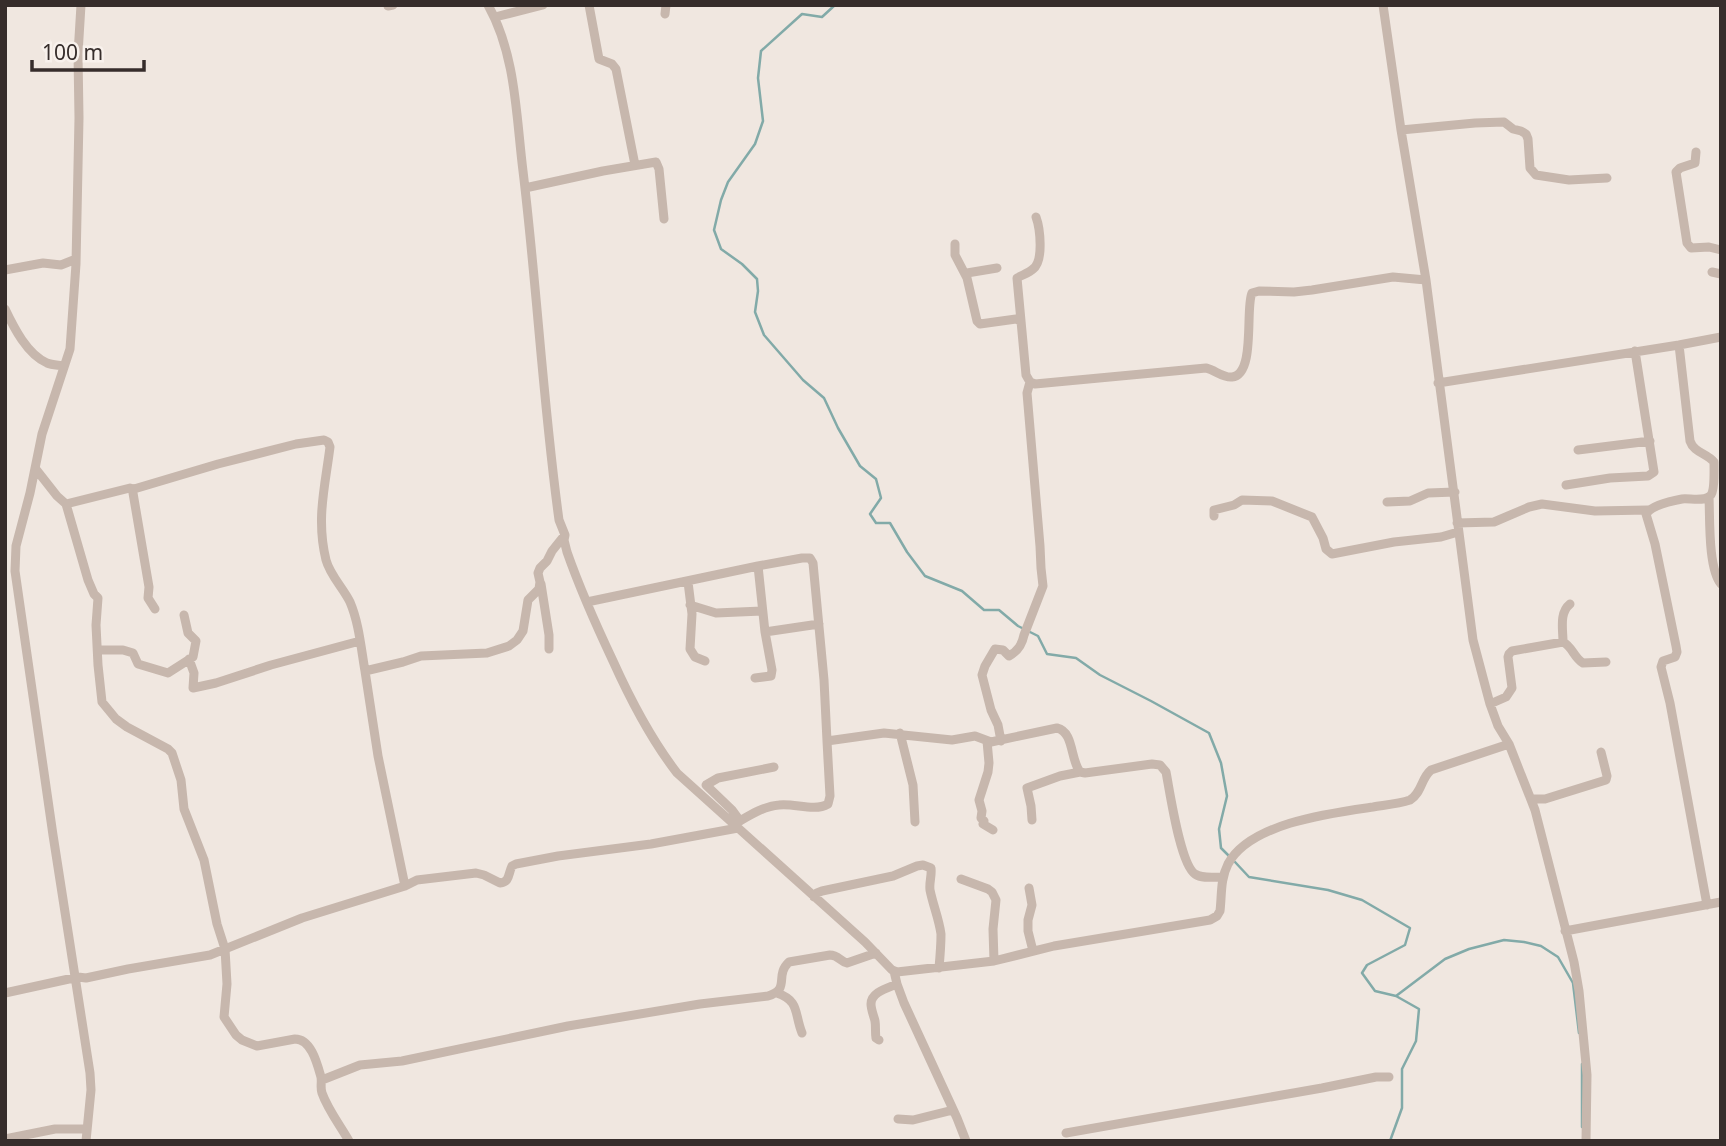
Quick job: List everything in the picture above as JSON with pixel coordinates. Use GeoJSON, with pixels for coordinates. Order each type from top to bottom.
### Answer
{"type":"FeatureCollection","features":[{"type":"Feature","properties":{"kind":"street"},"geometry":{"type":"LineString","coordinates":[[81,5],[76,259],[70,349],[42,434],[16,546],[15,571],[53,835],[80,978],[91,1090],[86,1141]]}},
{"type":"Feature","properties":{"kind":"street"},"geometry":{"type":"LineString","coordinates":[[388,6],[393,5]]}},
{"type":"Feature","properties":{"kind":"street"},"geometry":{"type":"LineString","coordinates":[[488,5],[503,37],[510,61],[559,520],[565,535],[567,552],[591,602],[630,698],[656,745],[677,773],[894,971],[916,1032],[966,1141]]}},
{"type":"Feature","properties":{"kind":"street"},"geometry":{"type":"LineString","coordinates":[[495,17],[543,5]]}},
{"type":"Feature","properties":{"kind":"street"},"geometry":{"type":"LineString","coordinates":[[589,5],[599,59],[612,64],[617,73],[635,165]]}},
{"type":"Feature","properties":{"kind":"street"},"geometry":{"type":"LineString","coordinates":[[1383,5],[1426,280],[1474,640],[1489,704],[1532,799],[1579,991],[1587,1075],[1586,1141]]}},
{"type":"Feature","properties":{"kind":"street"},"geometry":{"type":"LineString","coordinates":[[1401,130],[1475,122],[1504,122],[1526,134],[1530,168],[1536,176],[1569,180],[1607,178]]}},
{"type":"Feature","properties":{"kind":"street"},"geometry":{"type":"LineString","coordinates":[[1696,152],[1695,163],[1676,172],[1687,243],[1695,249],[1709,247],[1721,250]]}},
{"type":"Feature","properties":{"kind":"street"},"geometry":{"type":"LineString","coordinates":[[525,188],[656,162],[664,219]]}},
{"type":"Feature","properties":{"kind":"street"},"geometry":{"type":"LineString","coordinates":[[1001,741],[982,676],[995,649],[1003,650],[1009,656],[1017,651],[1044,586],[1031,454],[1027,393],[1030,382],[1026,374],[1017,278],[1033,270],[1040,256],[1036,217]]}},
{"type":"Feature","properties":{"kind":"street"},"geometry":{"type":"LineString","coordinates":[[955,244],[955,255],[965,275],[978,323],[1016,319],[1021,321]]}},
{"type":"Feature","properties":{"kind":"street"},"geometry":{"type":"LineString","coordinates":[[5,270],[43,263],[61,265],[76,259]]}},
{"type":"Feature","properties":{"kind":"street"},"geometry":{"type":"LineString","coordinates":[[965,275],[997,268]]}},
{"type":"Feature","properties":{"kind":"street"},"geometry":{"type":"LineString","coordinates":[[1030,382],[1035,384],[1206,368],[1230,378],[1236,377],[1241,372],[1247,351],[1250,329],[1249,299],[1252,293],[1321,289],[1393,277],[1426,280]]}},
{"type":"Feature","properties":{"kind":"street"},"geometry":{"type":"LineString","coordinates":[[5,309],[31,350],[48,363],[64,366]]}},
{"type":"Feature","properties":{"kind":"street"},"geometry":{"type":"LineString","coordinates":[[1438,383],[1721,337]]}},
{"type":"Feature","properties":{"kind":"street"},"geometry":{"type":"LineString","coordinates":[[1679,345],[1690,441],[1694,449],[1714,462],[1711,545],[1715,574],[1721,584]]}},
{"type":"Feature","properties":{"kind":"street"},"geometry":{"type":"LineString","coordinates":[[1566,485],[1622,476],[1651,475],[1654,470],[1634,351]]}},
{"type":"Feature","properties":{"kind":"street"},"geometry":{"type":"LineString","coordinates":[[1578,450],[1650,440]]}},
{"type":"Feature","properties":{"kind":"street"},"geometry":{"type":"LineString","coordinates":[[66,505],[296,444],[326,441],[330,447],[321,500],[321,533],[328,567],[351,606],[360,641],[378,756],[405,886]]}},
{"type":"Feature","properties":{"kind":"street"},"geometry":{"type":"LineString","coordinates":[[35,468],[66,505],[88,580],[98,598],[96,625],[103,702],[109,712],[127,727],[162,744],[172,753],[181,780],[184,809],[204,860],[225,949],[227,984],[224,1017],[236,1035],[257,1046],[304,1040],[311,1049],[322,1080],[322,1094],[349,1141]]}},
{"type":"Feature","properties":{"kind":"street"},"geometry":{"type":"LineString","coordinates":[[134,489],[149,587],[148,598],[155,609]]}},
{"type":"Feature","properties":{"kind":"street"},"geometry":{"type":"LineString","coordinates":[[1387,502],[1410,501],[1428,493],[1455,492]]}},
{"type":"Feature","properties":{"kind":"street"},"geometry":{"type":"LineString","coordinates":[[1214,516],[1214,510],[1242,500],[1272,501],[1312,517],[1326,549],[1332,554],[1394,542],[1441,537],[1458,527],[1499,521],[1529,506],[1542,504],[1595,511],[1648,510],[1682,499],[1711,494],[1721,499]]}},
{"type":"Feature","properties":{"kind":"street"},"geometry":{"type":"LineString","coordinates":[[1648,510],[1646,518],[1655,544],[1677,652],[1673,658],[1663,661],[1661,667],[1707,905]]}},
{"type":"Feature","properties":{"kind":"street"},"geometry":{"type":"LineString","coordinates":[[549,649],[538,573],[565,535]]}},
{"type":"Feature","properties":{"kind":"street"},"geometry":{"type":"LineString","coordinates":[[5,993],[128,968],[201,957],[302,918],[417,880],[476,873],[500,884],[508,879],[512,866],[516,864],[651,844],[737,825],[765,808],[778,804],[821,807],[828,804],[830,796],[819,624],[813,563],[810,558],[758,566],[591,602]]}},
{"type":"Feature","properties":{"kind":"street"},"geometry":{"type":"LineString","coordinates":[[755,678],[771,676],[772,670],[758,566]]}},
{"type":"Feature","properties":{"kind":"street"},"geometry":{"type":"LineString","coordinates":[[365,671],[421,656],[487,653],[509,646],[523,631],[528,600],[539,589],[540,582]]}},
{"type":"Feature","properties":{"kind":"street"},"geometry":{"type":"LineString","coordinates":[[688,582],[692,628],[690,649],[695,657],[705,661]]}},
{"type":"Feature","properties":{"kind":"street"},"geometry":{"type":"LineString","coordinates":[[1563,642],[1563,614],[1570,604]]}},
{"type":"Feature","properties":{"kind":"street"},"geometry":{"type":"LineString","coordinates":[[690,605],[716,614],[762,611]]}},
{"type":"Feature","properties":{"kind":"street"},"geometry":{"type":"LineString","coordinates":[[98,650],[128,651],[133,653],[138,664],[171,673],[193,657],[196,641],[188,633],[184,615]]}},
{"type":"Feature","properties":{"kind":"street"},"geometry":{"type":"LineString","coordinates":[[765,632],[819,624]]}},
{"type":"Feature","properties":{"kind":"street"},"geometry":{"type":"LineString","coordinates":[[189,659],[194,673],[193,688],[360,641]]}},
{"type":"Feature","properties":{"kind":"street"},"geometry":{"type":"LineString","coordinates":[[1489,704],[1506,696],[1512,688],[1508,657],[1510,652],[1563,642],[1583,663],[1606,662]]}},
{"type":"Feature","properties":{"kind":"street"},"geometry":{"type":"LineString","coordinates":[[827,741],[884,733],[952,740],[975,736],[988,741],[1001,741],[1062,729],[1068,734],[1080,772]]}},
{"type":"Feature","properties":{"kind":"street"},"geometry":{"type":"LineString","coordinates":[[900,733],[913,785],[915,822]]}},
{"type":"Feature","properties":{"kind":"street"},"geometry":{"type":"LineString","coordinates":[[988,741],[988,772],[979,800],[983,824],[993,830]]}},
{"type":"Feature","properties":{"kind":"street"},"geometry":{"type":"LineString","coordinates":[[894,971],[994,961],[1054,946],[1210,920],[1220,911],[1223,877],[1228,863],[1254,839],[1312,817],[1410,800],[1418,794],[1431,770],[1509,744]]}},
{"type":"Feature","properties":{"kind":"street"},"geometry":{"type":"LineString","coordinates":[[1532,799],[1545,799],[1606,780],[1601,752]]}},
{"type":"Feature","properties":{"kind":"street"},"geometry":{"type":"LineString","coordinates":[[1032,820],[1027,788],[1080,772],[1160,765],[1166,772],[1182,852],[1188,866],[1200,877],[1223,877]]}},
{"type":"Feature","properties":{"kind":"street"},"geometry":{"type":"LineString","coordinates":[[737,825],[732,810],[706,785],[718,778],[775,767]]}},
{"type":"Feature","properties":{"kind":"street"},"geometry":{"type":"LineString","coordinates":[[814,897],[822,891],[892,876],[917,866],[923,865],[931,869],[929,881],[941,936],[939,968]]}},
{"type":"Feature","properties":{"kind":"street"},"geometry":{"type":"LineString","coordinates":[[961,879],[988,889],[996,900],[994,961]]}},
{"type":"Feature","properties":{"kind":"street"},"geometry":{"type":"LineString","coordinates":[[1029,888],[1032,905],[1028,931],[1033,951]]}},
{"type":"Feature","properties":{"kind":"street"},"geometry":{"type":"LineString","coordinates":[[1565,931],[1721,902]]}},
{"type":"Feature","properties":{"kind":"street"},"geometry":{"type":"LineString","coordinates":[[777,993],[781,986],[783,968],[789,962],[835,955],[847,963],[876,953]]}},
{"type":"Feature","properties":{"kind":"street"},"geometry":{"type":"LineString","coordinates":[[879,1040],[875,1034],[871,1003],[877,993],[897,984]]}},
{"type":"Feature","properties":{"kind":"street"},"geometry":{"type":"LineString","coordinates":[[322,1080],[360,1065],[402,1061],[568,1026],[777,993],[793,1002],[802,1033]]}},
{"type":"Feature","properties":{"kind":"street"},"geometry":{"type":"LineString","coordinates":[[1066,1133],[1376,1077],[1389,1077]]}},
{"type":"Feature","properties":{"kind":"street"},"geometry":{"type":"LineString","coordinates":[[898,1119],[913,1120],[953,1110]]}},
{"type":"Feature","properties":{"kind":"street"},"geometry":{"type":"LineString","coordinates":[[5,1139],[55,1129],[87,1129]]}},
{"type":"Feature","properties":{"kind":"waterway"},"geometry":{"type":"LineString","coordinates":[[835,5],[822,17],[802,14],[761,51],[758,78],[763,121],[755,144],[728,182],[721,200],[714,230],[721,249],[757,279],[755,312],[764,335],[803,380],[824,398],[860,466],[876,479],[881,498],[870,514],[876,523],[890,523],[925,576],[962,591],[984,610],[999,610],[1018,626],[1038,636],[1047,654],[1076,658],[1100,675],[1209,733],[1221,763],[1227,796],[1219,829],[1221,848],[1230,857]]}},
{"type":"Feature","properties":{"kind":"waterway"},"geometry":{"type":"LineString","coordinates":[[1235,862],[1249,877],[1328,890],[1362,900],[1410,928],[1405,945],[1367,965],[1362,973],[1375,991],[1396,996],[1419,1009],[1416,1041],[1402,1069],[1402,1108],[1390,1141]]}},
{"type":"Feature","properties":{"kind":"waterway"},"geometry":{"type":"LineString","coordinates":[[1396,996],[1445,959],[1469,949],[1504,940],[1524,942],[1541,946],[1558,957],[1573,983],[1579,1033]]}},
{"type":"Feature","properties":{"kind":"waterway"},"geometry":{"type":"LineString","coordinates":[[1582,1064],[1582,1127]]}}]}
